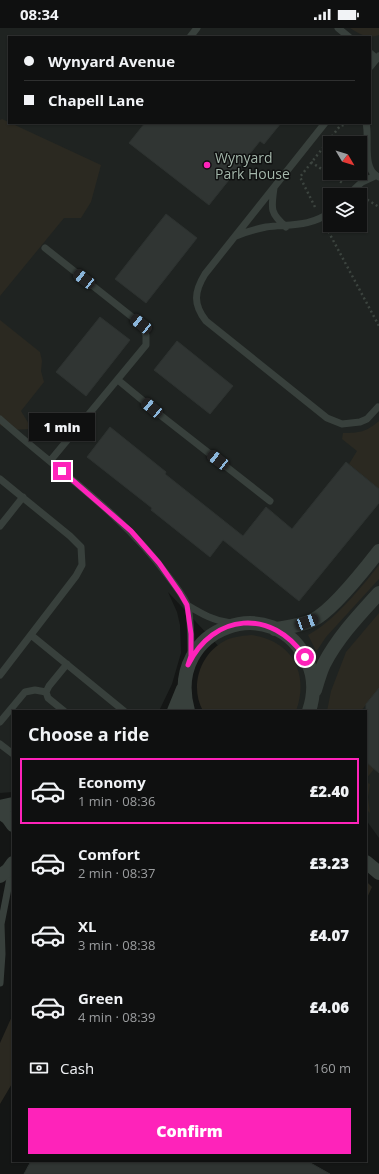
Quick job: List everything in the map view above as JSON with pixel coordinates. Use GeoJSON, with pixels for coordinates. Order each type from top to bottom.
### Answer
{"type":"FeatureCollection","features":[{"type":"Feature","properties":{"kind":"street"},"geometry":{"type":"LineString","coordinates":[[275,629],[298,626],[315,619],[328,609],[379,551]]}},
{"type":"Feature","properties":{"kind":"street"},"geometry":{"type":"LineString","coordinates":[[309,710],[323,665],[352,622],[379,593]]}},
{"type":"Feature","properties":{"kind":"street"},"geometry":{"type":"LineString","coordinates":[[174,710],[183,688],[188,665],[197,650],[209,637],[219,630],[242,624],[259,624],[275,629],[292,640],[305,657],[312,676],[312,697]]}},
{"type":"Feature","properties":{"kind":"street"},"geometry":{"type":"LineString","coordinates":[[183,688],[188,710]]}},
{"type":"Feature","properties":{"kind":"street"},"geometry":{"type":"LineString","coordinates":[[0,807],[12,804]]}},
{"type":"Feature","properties":{"kind":"street"},"geometry":{"type":"LineString","coordinates":[[0,812],[8,818],[12,824]]}},
{"type":"Feature","properties":{"kind":"street"},"geometry":{"type":"LineString","coordinates":[[367,863],[379,873]]}},
{"type":"Feature","properties":{"kind":"street"},"geometry":{"type":"LineString","coordinates":[[0,876],[12,865]]}},
{"type":"Feature","properties":{"kind":"lane"},"geometry":{"type":"LineString","coordinates":[[191,36],[197,28]]}},
{"type":"Feature","properties":{"kind":"lane"},"geometry":{"type":"LineString","coordinates":[[338,28],[348,36]]}},
{"type":"Feature","properties":{"kind":"lane"},"geometry":{"type":"LineString","coordinates":[[371,66],[378,57]]}},
{"type":"Feature","properties":{"kind":"lane"},"geometry":{"type":"LineString","coordinates":[[324,124],[205,274],[198,287],[196,299],[199,312],[206,321],[327,418],[342,424],[356,423],[367,419],[378,407]]}},
{"type":"Feature","properties":{"kind":"lane"},"geometry":{"type":"LineString","coordinates":[[366,124],[369,165],[371,172],[377,176]]}},
{"type":"Feature","properties":{"kind":"lane"},"geometry":{"type":"LineString","coordinates":[[356,188],[362,182],[377,176]]}},
{"type":"Feature","properties":{"kind":"lane"},"geometry":{"type":"LineString","coordinates":[[274,188],[272,209],[275,217],[286,226]]}},
{"type":"Feature","properties":{"kind":"lane"},"geometry":{"type":"LineString","coordinates":[[234,237],[245,232],[266,227],[312,222],[323,216]]}},
{"type":"Feature","properties":{"kind":"lane"},"geometry":{"type":"LineString","coordinates":[[45,248],[141,324],[146,335],[146,345],[50,461]]}},
{"type":"Feature","properties":{"kind":"lane"},"geometry":{"type":"LineString","coordinates":[[118,380],[270,502]]}},
{"type":"Feature","properties":{"kind":"lane"},"geometry":{"type":"LineString","coordinates":[[0,419],[131,531],[159,563],[187,605],[206,617],[222,622],[242,624]]}},
{"type":"Feature","properties":{"kind":"lane"},"geometry":{"type":"LineString","coordinates":[[0,479],[70,536],[81,547],[82,553],[82,565],[76,576],[0,676]]}},
{"type":"Feature","properties":{"kind":"lane"},"geometry":{"type":"LineString","coordinates":[[0,526],[23,497]]}},
{"type":"Feature","properties":{"kind":"lane"},"geometry":{"type":"LineString","coordinates":[[187,605],[191,634],[191,656],[188,665]]}},
{"type":"Feature","properties":{"kind":"lane"},"geometry":{"type":"LineString","coordinates":[[31,635],[123,710]]}},
{"type":"Feature","properties":{"kind":"lane"},"geometry":{"type":"LineString","coordinates":[[63,710],[48,698],[46,692],[66,664]]}},
{"type":"Feature","properties":{"kind":"lane"},"geometry":{"type":"LineString","coordinates":[[0,722],[25,692],[35,690],[46,692]]}},
{"type":"Feature","properties":{"kind":"lane"},"geometry":{"type":"LineString","coordinates":[[0,744],[12,753]]}},
{"type":"Feature","properties":{"kind":"lane"},"geometry":{"type":"LineString","coordinates":[[0,983],[2,954],[0,923],[12,869]]}},
{"type":"Feature","properties":{"kind":"shaded area"},"geometry":{"type":"Polygon","coordinates":[[[0,28],[379,28],[379,838],[367,821],[367,710],[278,710],[168,592],[177,612],[180,625],[181,653],[172,684],[159,710],[12,710],[12,792],[0,793],[0,28]]]}},
{"type":"Feature","properties":{"kind":"shaded area"},"geometry":{"type":"Polygon","coordinates":[[[350,28],[379,28],[379,35],[371,37],[358,33],[350,28]]]}},
{"type":"Feature","properties":{"kind":"shaded area"},"geometry":{"type":"Polygon","coordinates":[[[2,119],[8,122],[8,124],[13,124],[101,165],[91,202],[81,218],[64,218],[0,296],[0,120],[2,119]]]}},
{"type":"Feature","properties":{"kind":"shaded area"},"geometry":{"type":"Polygon","coordinates":[[[0,320],[40,352],[42,361],[41,371],[44,382],[21,411],[32,429],[10,430],[0,425],[0,320]]]}},
{"type":"Feature","properties":{"kind":"shaded area"},"geometry":{"type":"Polygon","coordinates":[[[379,421],[379,489],[349,464],[357,451],[342,439],[343,433],[362,431],[370,428],[379,421]]]}},
{"type":"Feature","properties":{"kind":"shaded area"},"geometry":{"type":"Polygon","coordinates":[[[379,565],[379,579],[326,637],[316,651],[308,635],[337,613],[379,565]]]}},
{"type":"Feature","properties":{"kind":"shaded area"},"geometry":{"type":"Polygon","coordinates":[[[379,613],[379,688],[362,710],[327,710],[331,691],[346,652],[379,613]]]}},
{"type":"Feature","properties":{"kind":"shaded area"},"geometry":{"type":"Polygon","coordinates":[[[251,635],[265,638],[287,651],[294,660],[300,683],[300,697],[296,710],[203,710],[197,693],[197,683],[202,665],[213,649],[224,641],[235,637],[251,635]]]}},
{"type":"Feature","properties":{"kind":"shaded area"},"geometry":{"type":"Polygon","coordinates":[[[367,763],[374,769],[367,778],[367,763]]]}},
{"type":"Feature","properties":{"kind":"shaded area"},"geometry":{"type":"Polygon","coordinates":[[[367,782],[370,784],[368,797],[370,813],[367,810],[367,782]]]}},
{"type":"Feature","properties":{"kind":"shaded area"},"geometry":{"type":"Polygon","coordinates":[[[367,882],[372,887],[367,898],[367,882]]]}},
{"type":"Feature","properties":{"kind":"shaded area"},"geometry":{"type":"Polygon","coordinates":[[[12,1016],[12,1084],[0,1104],[0,1043],[12,1016]]]}},
{"type":"Feature","properties":{"kind":"building","name":"Wynyard Park House"},"geometry":{"type":"Polygon","coordinates":[[[144,124],[280,124],[264,144],[260,141],[209,205],[129,143],[144,124]]]}},
{"type":"Feature","properties":{"kind":"building"},"geometry":{"type":"Polygon","coordinates":[[[166,214],[197,238],[146,303],[115,279],[166,214]]]}},
{"type":"Feature","properties":{"kind":"building"},"geometry":{"type":"Polygon","coordinates":[[[100,317],[130,340],[86,396],[56,372],[100,317]]]}},
{"type":"Feature","properties":{"kind":"building"},"geometry":{"type":"Polygon","coordinates":[[[177,341],[233,386],[210,414],[154,370],[177,341]]]}},
{"type":"Feature","properties":{"kind":"building"},"geometry":{"type":"Polygon","coordinates":[[[110,427],[166,472],[165,474],[243,536],[266,507],[292,529],[346,462],[379,489],[379,503],[299,601],[223,540],[210,557],[151,510],[152,508],[87,457],[110,427]]]}},
{"type":"Feature","properties":{"kind":"building"},"geometry":{"type":"Polygon","coordinates":[[[379,688],[379,773],[367,763],[366,704],[379,688]]]}},
{"type":"Feature","properties":{"kind":"building"},"geometry":{"type":"Polygon","coordinates":[[[30,1162],[309,1162],[330,1174],[24,1174],[30,1162]]]}},
{"type":"Feature","properties":{"kind":"place","name":"Wynyard Park House"},"geometry":{"type":"Point","coordinates":[207,165]}},
{"type":"Feature","properties":{"kind":"route"},"geometry":{"type":"LineString","coordinates":[[62,471],[131,531],[159,563],[180,593],[187,605],[191,634],[191,656],[188,665],[193,654],[200,645],[219,630],[230,626],[250,623],[267,626],[284,634],[292,640],[305,657]]}}]}
